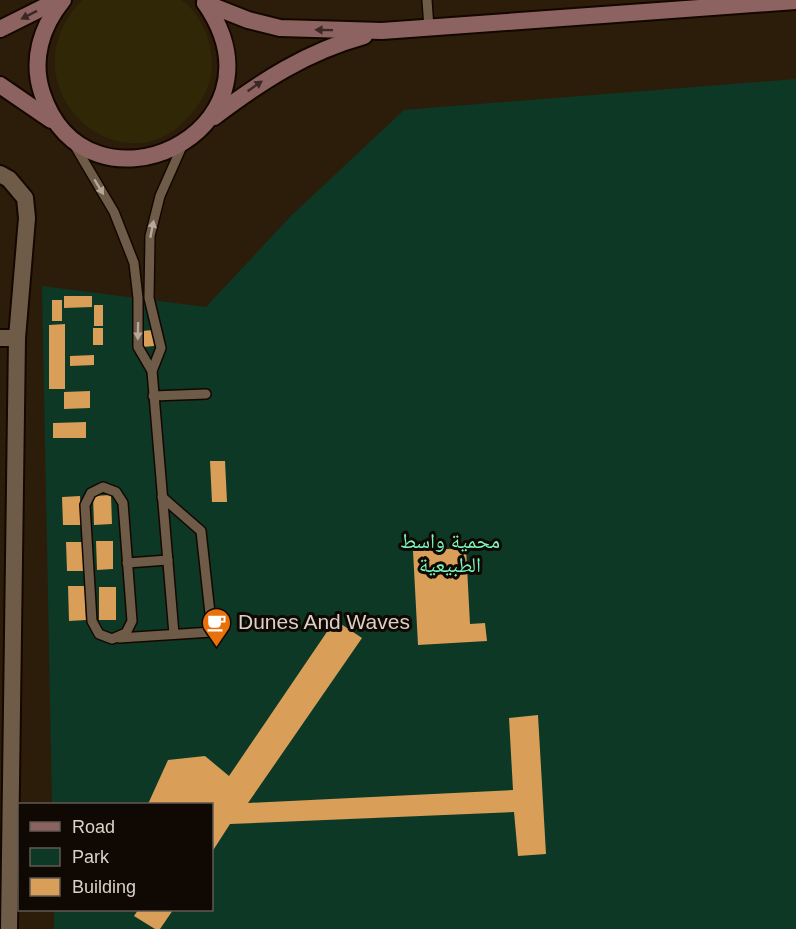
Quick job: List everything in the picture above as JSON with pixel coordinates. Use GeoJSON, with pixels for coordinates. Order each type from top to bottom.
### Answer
{"type":"FeatureCollection","features":[{"type":"Feature","properties":{"kind":"main road"},"geometry":{"type":"LineString","coordinates":[[0,29],[58,0]]}},
{"type":"Feature","properties":{"kind":"main road"},"geometry":{"type":"LineString","coordinates":[[63,0],[52,14],[42,35],[37,58],[39,82],[46,105],[64,131]]}},
{"type":"Feature","properties":{"kind":"main road"},"geometry":{"type":"LineString","coordinates":[[204,2],[248,20],[280,28],[382,31],[648,6],[796,1]]}},
{"type":"Feature","properties":{"kind":"main road"},"geometry":{"type":"LineString","coordinates":[[204,2],[219,25],[226,49],[226,74],[220,99],[208,121]]}},
{"type":"Feature","properties":{"kind":"main road"},"geometry":{"type":"LineString","coordinates":[[0,85],[90,149],[113,157],[137,159],[161,154],[183,144],[208,121],[268,77],[301,58],[335,44],[382,31]]}},
{"type":"Feature","properties":{"kind":"street"},"geometry":{"type":"LineString","coordinates":[[0,174],[9,179],[25,198],[27,218],[17,338],[7,512],[9,929]]}},
{"type":"Feature","properties":{"kind":"street"},"geometry":{"type":"LineString","coordinates":[[0,338],[17,338]]}},
{"type":"Feature","properties":{"kind":"lane"},"geometry":{"type":"LineString","coordinates":[[427,0],[429,28]]}},
{"type":"Feature","properties":{"kind":"lane"},"geometry":{"type":"LineString","coordinates":[[64,131],[119,223],[134,263],[137,287],[138,347],[152,371]]}},
{"type":"Feature","properties":{"kind":"lane"},"geometry":{"type":"LineString","coordinates":[[174,634],[153,396],[152,371],[161,348],[150,305],[148,250],[160,196],[183,144]]}},
{"type":"Feature","properties":{"kind":"lane"},"geometry":{"type":"LineString","coordinates":[[137,287],[149,288]]}},
{"type":"Feature","properties":{"kind":"lane"},"geometry":{"type":"LineString","coordinates":[[153,396],[206,394]]}},
{"type":"Feature","properties":{"kind":"lane"},"geometry":{"type":"LineString","coordinates":[[119,638],[130,628],[132,621],[120,497],[110,488],[97,489],[91,492],[85,505],[93,621],[99,634],[105,638],[119,638],[212,632],[201,531],[162,497]]}},
{"type":"Feature","properties":{"kind":"lane"},"geometry":{"type":"LineString","coordinates":[[127,563],[168,560]]}},
{"type":"Feature","properties":{"kind":"green space","name":"محمية واسط الطبيعية"},"geometry":{"type":"Polygon","coordinates":[[[796,79],[796,929],[54,929],[54,911],[213,911],[213,803],[52,803],[42,286],[206,307],[291,216],[404,110],[796,79]]]}},
{"type":"Feature","properties":{"kind":"sand"},"geometry":{"type":"Polygon","coordinates":[[[82,0],[181,0],[200,21],[211,49],[210,82],[205,94],[189,116],[162,137],[133,143],[105,137],[80,120],[62,95],[55,66],[60,33],[82,0]]]}},
{"type":"Feature","properties":{"kind":"building"},"geometry":{"type":"Polygon","coordinates":[[[64,296],[92,296],[92,307],[64,308],[64,296]]]}},
{"type":"Feature","properties":{"kind":"building"},"geometry":{"type":"Polygon","coordinates":[[[52,300],[62,300],[62,321],[52,321],[52,300]]]}},
{"type":"Feature","properties":{"kind":"building"},"geometry":{"type":"Polygon","coordinates":[[[94,305],[103,305],[103,326],[94,326],[94,305]]]}},
{"type":"Feature","properties":{"kind":"building"},"geometry":{"type":"Polygon","coordinates":[[[65,324],[65,389],[49,389],[49,325],[65,324]]]}},
{"type":"Feature","properties":{"kind":"building"},"geometry":{"type":"Polygon","coordinates":[[[93,328],[103,328],[103,345],[93,345],[93,328]]]}},
{"type":"Feature","properties":{"kind":"building"},"geometry":{"type":"Polygon","coordinates":[[[153,330],[154,346],[143,347],[142,331],[153,330]]]}},
{"type":"Feature","properties":{"kind":"building"},"geometry":{"type":"Polygon","coordinates":[[[94,355],[94,365],[70,366],[70,356],[94,355]]]}},
{"type":"Feature","properties":{"kind":"building"},"geometry":{"type":"Polygon","coordinates":[[[90,391],[90,408],[64,409],[64,392],[90,391]]]}},
{"type":"Feature","properties":{"kind":"building"},"geometry":{"type":"Polygon","coordinates":[[[86,422],[86,438],[53,438],[53,423],[86,422]]]}},
{"type":"Feature","properties":{"kind":"building"},"geometry":{"type":"Polygon","coordinates":[[[210,461],[225,461],[227,502],[212,502],[210,461]]]}},
{"type":"Feature","properties":{"kind":"building"},"geometry":{"type":"Polygon","coordinates":[[[111,495],[112,524],[94,525],[93,496],[111,495]]]}},
{"type":"Feature","properties":{"kind":"building"},"geometry":{"type":"Polygon","coordinates":[[[80,496],[81,525],[63,525],[62,497],[80,496]]]}},
{"type":"Feature","properties":{"kind":"building"},"geometry":{"type":"Polygon","coordinates":[[[96,541],[113,541],[113,569],[97,570],[96,541]]]}},
{"type":"Feature","properties":{"kind":"building"},"geometry":{"type":"Polygon","coordinates":[[[66,542],[83,542],[84,571],[67,571],[66,542]]]}},
{"type":"Feature","properties":{"kind":"building"},"geometry":{"type":"Polygon","coordinates":[[[466,548],[470,624],[485,623],[487,641],[418,645],[413,551],[466,548]]]}},
{"type":"Feature","properties":{"kind":"building"},"geometry":{"type":"Polygon","coordinates":[[[68,586],[85,586],[86,620],[69,621],[68,586]]]}},
{"type":"Feature","properties":{"kind":"building"},"geometry":{"type":"Polygon","coordinates":[[[99,587],[116,587],[116,620],[99,620],[99,587]]]}},
{"type":"Feature","properties":{"kind":"building"},"geometry":{"type":"Polygon","coordinates":[[[335,620],[362,638],[248,803],[513,790],[509,718],[538,715],[546,854],[518,856],[514,812],[230,824],[213,850],[213,803],[148,803],[168,760],[205,756],[229,776],[335,620]]]}},
{"type":"Feature","properties":{"kind":"building"},"geometry":{"type":"Polygon","coordinates":[[[137,911],[172,911],[160,929],[155,929],[134,916],[137,911]]]}},
{"type":"Feature","properties":{"kind":"place","name":"Dunes And Waves"},"geometry":{"type":"Point","coordinates":[217,648]}}]}
